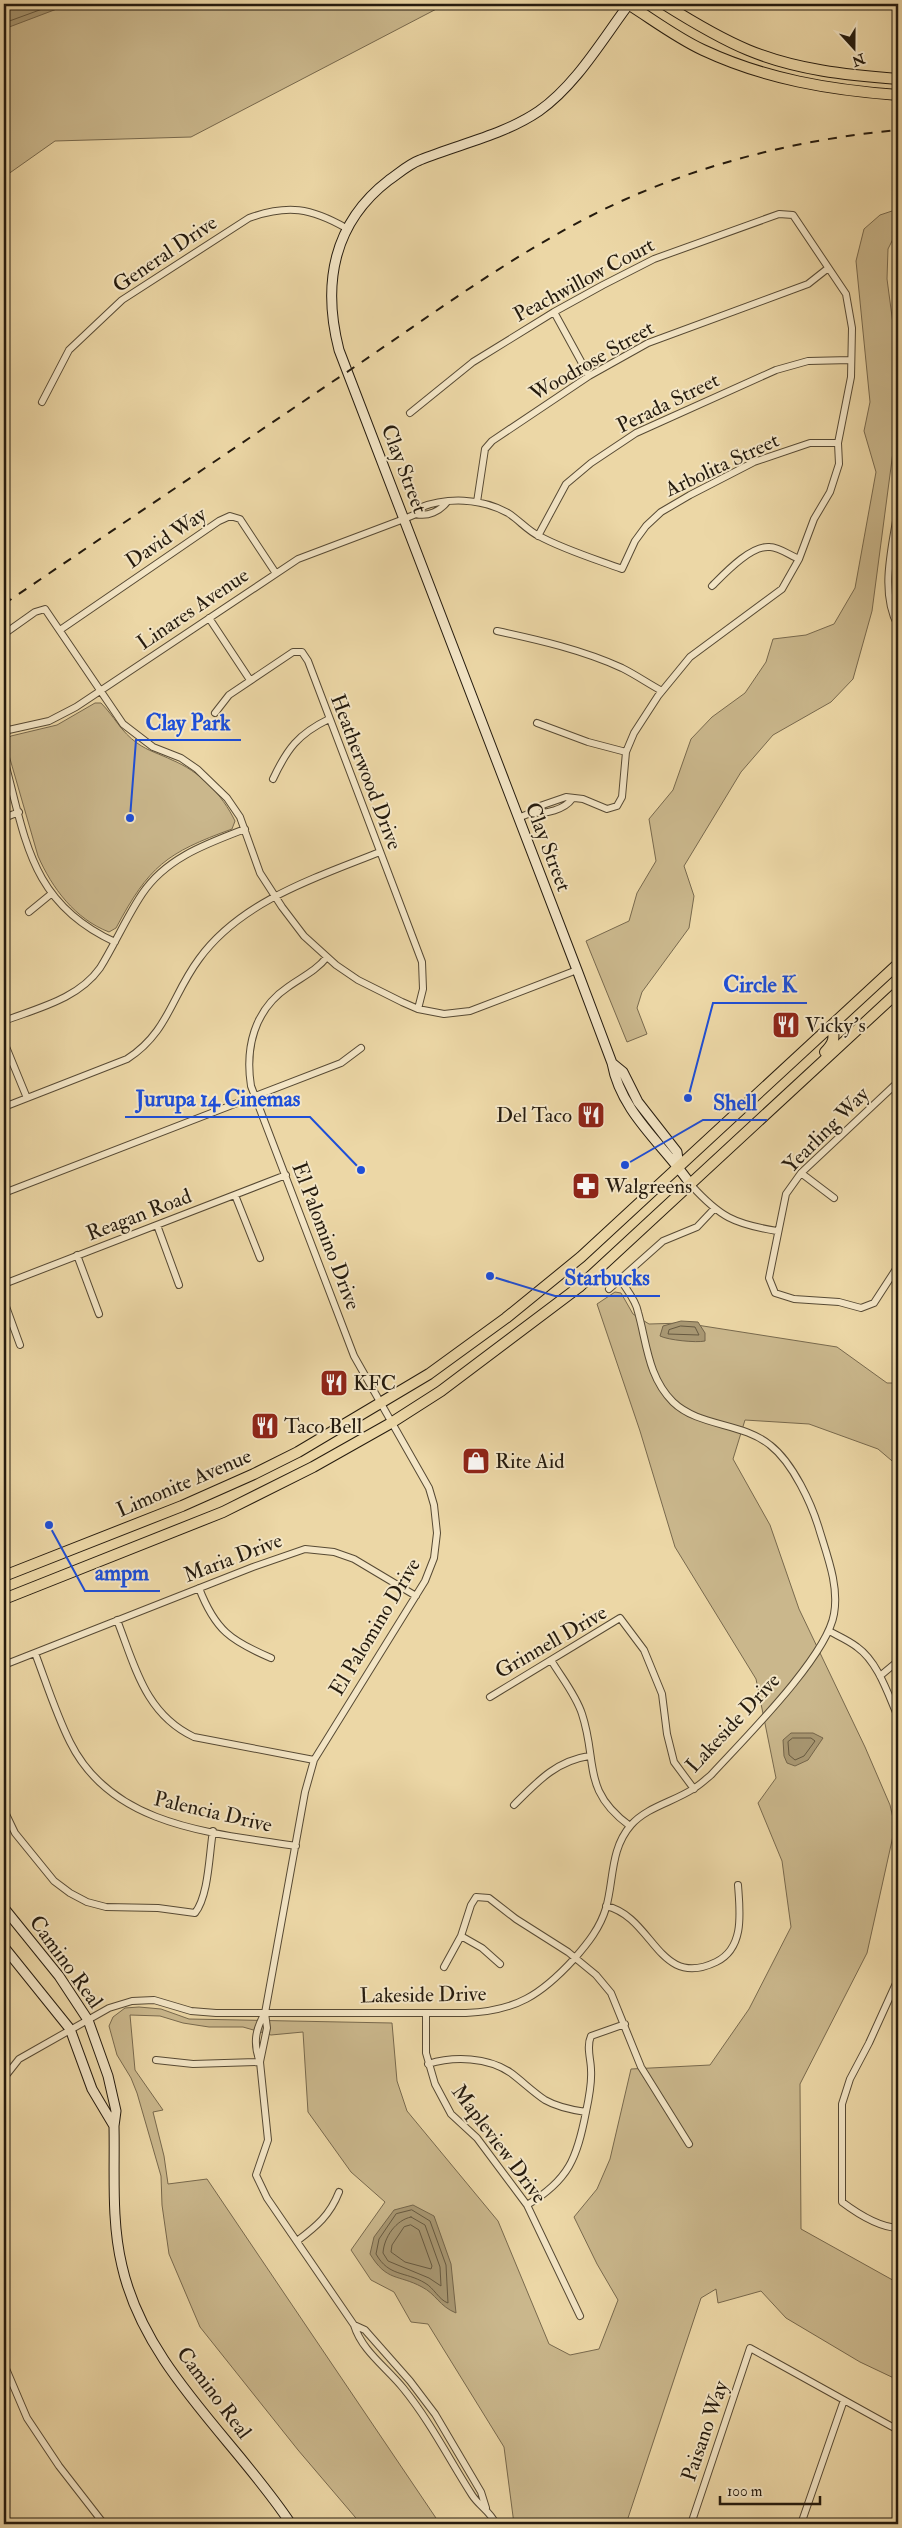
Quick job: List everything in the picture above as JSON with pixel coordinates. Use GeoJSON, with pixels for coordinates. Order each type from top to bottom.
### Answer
{"type":"FeatureCollection","features":[{"type":"Feature","properties":{"kind":"main road"},"geometry":{"type":"LineString","coordinates":[[628,4],[701,49],[744,67],[794,82],[850,91],[898,95]]}},
{"type":"Feature","properties":{"kind":"main road","name":"Clay Street"},"geometry":{"type":"LineString","coordinates":[[628,4],[591,55],[551,101],[516,124],[411,164],[379,188],[346,228],[337,253],[333,272],[332,309],[335,334],[577,970],[612,1063],[614,1075],[633,1112],[669,1159],[679,1167],[690,1185]]}},
{"type":"Feature","properties":{"kind":"main road"},"geometry":{"type":"LineString","coordinates":[[664,4],[734,44],[793,65],[848,75],[898,79]]}},
{"type":"Feature","properties":{"kind":"main road","name":"Limonite Avenue"},"geometry":{"type":"LineString","coordinates":[[4,1576],[182,1506],[236,1482],[298,1452],[429,1374],[506,1318],[581,1257],[898,964]]}},
{"type":"Feature","properties":{"kind":"main road","name":"Limonite Avenue"},"geometry":{"type":"LineString","coordinates":[[4,1599],[223,1512],[313,1467],[391,1423],[441,1391],[548,1312],[586,1281],[898,992]]}},
{"type":"Feature","properties":{"kind":"main road"},"geometry":{"type":"LineString","coordinates":[[769,1112],[773,1101],[833,1045],[832,1025]]}},
{"type":"Feature","properties":{"kind":"main road","name":"Camino Real"},"geometry":{"type":"LineString","coordinates":[[4,1908],[59,1976],[88,2020],[108,2076],[116,2111],[114,2126],[116,2218],[122,2266],[143,2324],[184,2390],[269,2491],[291,2524]]}},
{"type":"Feature","properties":{"kind":"main road","name":"Camino Real"},"geometry":{"type":"LineString","coordinates":[[4,1947],[70,2029],[92,2089],[114,2126]]}},
{"type":"Feature","properties":{"kind":"street","name":"General Drive"},"geometry":{"type":"LineString","coordinates":[[42,402],[69,350],[122,300],[250,218],[271,211],[302,209],[317,212],[346,228]]}},
{"type":"Feature","properties":{"kind":"street","name":"Peachwillow Court"},"geometry":{"type":"LineString","coordinates":[[410,413],[473,362],[554,312],[654,259],[779,214],[793,215],[827,269]]}},
{"type":"Feature","properties":{"kind":"street"},"geometry":{"type":"LineString","coordinates":[[898,254],[898,298]]}},
{"type":"Feature","properties":{"kind":"street"},"geometry":{"type":"LineString","coordinates":[[518,818],[533,812],[537,807],[566,796],[572,799],[583,799],[607,809],[616,806],[622,797],[626,752],[634,733],[662,692],[690,657],[782,589],[799,560],[814,519],[830,492],[838,464],[838,443],[851,376],[852,328],[846,294],[827,269]]}},
{"type":"Feature","properties":{"kind":"street","name":"Woodrose Street"},"geometry":{"type":"LineString","coordinates":[[477,502],[482,462],[488,445],[589,376],[648,343],[808,284],[827,269]]}},
{"type":"Feature","properties":{"kind":"street"},"geometry":{"type":"LineString","coordinates":[[554,312],[589,376]]}},
{"type":"Feature","properties":{"kind":"street","name":"Perada Street"},"geometry":{"type":"LineString","coordinates":[[538,536],[566,484],[591,463],[636,433],[776,370],[808,361],[851,360]]}},
{"type":"Feature","properties":{"kind":"street","name":"Arbolita Street"},"geometry":{"type":"LineString","coordinates":[[538,536],[622,569],[634,541],[646,526],[661,512],[683,499],[754,462],[810,443],[838,443]]}},
{"type":"Feature","properties":{"kind":"street","name":"Linares Avenue"},"geometry":{"type":"LineString","coordinates":[[4,732],[49,721],[100,691],[275,572],[311,552],[404,519],[416,514],[419,508],[439,501],[477,502]]}},
{"type":"Feature","properties":{"kind":"street"},"geometry":{"type":"LineString","coordinates":[[477,502],[492,505],[509,514],[538,536]]}},
{"type":"Feature","properties":{"kind":"street"},"geometry":{"type":"LineString","coordinates":[[898,508],[888,584],[889,603],[898,626]]}},
{"type":"Feature","properties":{"kind":"street","name":"David Way"},"geometry":{"type":"LineString","coordinates":[[60,630],[219,521],[230,516],[240,519],[275,572]]}},
{"type":"Feature","properties":{"kind":"street"},"geometry":{"type":"LineString","coordinates":[[712,586],[736,563],[760,548],[771,546],[799,560]]}},
{"type":"Feature","properties":{"kind":"street"},"geometry":{"type":"LineString","coordinates":[[4,634],[35,612],[45,609],[100,691],[130,731],[154,747],[181,758],[206,775],[227,798],[245,829],[260,873],[304,936],[327,957],[358,980],[418,1009],[444,1014],[470,1011],[577,970]]}},
{"type":"Feature","properties":{"kind":"street"},"geometry":{"type":"LineString","coordinates":[[209,618],[250,680]]}},
{"type":"Feature","properties":{"kind":"street"},"geometry":{"type":"LineString","coordinates":[[497,631],[539,640],[596,657],[624,669],[662,692]]}},
{"type":"Feature","properties":{"kind":"street","name":"Heatherwood Drive"},"geometry":{"type":"LineString","coordinates":[[215,713],[229,695],[250,680],[293,652],[302,652],[308,661],[422,962],[423,989],[418,1009]]}},
{"type":"Feature","properties":{"kind":"street"},"geometry":{"type":"LineString","coordinates":[[273,779],[290,746],[305,732],[329,719]]}},
{"type":"Feature","properties":{"kind":"street"},"geometry":{"type":"LineString","coordinates":[[537,723],[588,742],[626,752]]}},
{"type":"Feature","properties":{"kind":"street"},"geometry":{"type":"LineString","coordinates":[[4,759],[34,864],[51,894],[81,924],[115,942]]}},
{"type":"Feature","properties":{"kind":"street"},"geometry":{"type":"LineString","coordinates":[[4,818],[19,812]]}},
{"type":"Feature","properties":{"kind":"street"},"geometry":{"type":"LineString","coordinates":[[4,1020],[80,989],[92,980],[142,894],[174,861],[206,844],[245,829]]}},
{"type":"Feature","properties":{"kind":"street"},"geometry":{"type":"LineString","coordinates":[[4,1107],[127,1059],[140,1051],[165,1021],[186,978],[208,947],[235,923],[276,897],[310,879],[380,852]]}},
{"type":"Feature","properties":{"kind":"street"},"geometry":{"type":"LineString","coordinates":[[29,912],[51,894]]}},
{"type":"Feature","properties":{"kind":"street","name":"El Palomino Drive"},"geometry":{"type":"LineString","coordinates":[[260,2062],[267,2028],[265,2013],[305,1792],[314,1760],[416,1596],[434,1558],[437,1533],[435,1513],[425,1480],[354,1356],[251,1086],[248,1059],[251,1042],[260,1018],[275,998],[286,988],[313,972],[327,957]]}},
{"type":"Feature","properties":{"kind":"street"},"geometry":{"type":"LineString","coordinates":[[4,1042],[27,1098]]}},
{"type":"Feature","properties":{"kind":"street"},"geometry":{"type":"LineString","coordinates":[[4,1193],[341,1062],[361,1048]]}},
{"type":"Feature","properties":{"kind":"street","name":"Yearling Way"},"geometry":{"type":"LineString","coordinates":[[898,1082],[801,1173],[786,1194],[769,1278],[775,1293],[794,1299],[839,1302],[861,1308],[874,1303],[898,1266]]}},
{"type":"Feature","properties":{"kind":"street"},"geometry":{"type":"LineString","coordinates":[[801,1173],[834,1198]]}},
{"type":"Feature","properties":{"kind":"street","name":"Reagan Road"},"geometry":{"type":"LineString","coordinates":[[4,1284],[286,1175]]}},
{"type":"Feature","properties":{"kind":"street","name":"Clay Street"},"geometry":{"type":"LineString","coordinates":[[690,1185],[714,1208],[732,1221],[777,1231]]}},
{"type":"Feature","properties":{"kind":"street"},"geometry":{"type":"LineString","coordinates":[[235,1195],[260,1258]]}},
{"type":"Feature","properties":{"kind":"street"},"geometry":{"type":"LineString","coordinates":[[609,1289],[663,1241],[697,1227],[714,1208]]}},
{"type":"Feature","properties":{"kind":"street"},"geometry":{"type":"LineString","coordinates":[[157,1225],[179,1285]]}},
{"type":"Feature","properties":{"kind":"street"},"geometry":{"type":"LineString","coordinates":[[78,1256],[99,1314]]}},
{"type":"Feature","properties":{"kind":"street","name":"Lakeside Drive"},"geometry":{"type":"LineString","coordinates":[[4,2078],[18,2059],[109,2008],[132,2001],[154,2000],[202,2012],[265,2013],[484,2012],[518,2004],[548,1986],[576,1957],[600,1926],[606,1906],[612,1865],[618,1846],[630,1826],[643,1814],[694,1789],[711,1775],[807,1667],[829,1631],[834,1615],[836,1595],[816,1515],[800,1485],[770,1445],[740,1429],[698,1417],[674,1402],[655,1376],[647,1357],[638,1310],[620,1279]]}},
{"type":"Feature","properties":{"kind":"street"},"geometry":{"type":"LineString","coordinates":[[4,1301],[20,1345]]}},
{"type":"Feature","properties":{"kind":"street","name":"Maria Drive"},"geometry":{"type":"LineString","coordinates":[[4,1665],[292,1552],[320,1550],[354,1559],[416,1596]]}},
{"type":"Feature","properties":{"kind":"street"},"geometry":{"type":"LineString","coordinates":[[199,1588],[210,1614],[226,1634],[237,1642],[271,1658]]}},
{"type":"Feature","properties":{"kind":"street","name":"Grinnell Drive"},"geometry":{"type":"LineString","coordinates":[[490,1697],[620,1618],[644,1650],[662,1694],[674,1762],[694,1789]]}},
{"type":"Feature","properties":{"kind":"street"},"geometry":{"type":"LineString","coordinates":[[117,1620],[151,1702],[182,1731],[194,1737],[314,1760]]}},
{"type":"Feature","properties":{"kind":"street"},"geometry":{"type":"LineString","coordinates":[[829,1631],[858,1647],[880,1676],[898,1717]]}},
{"type":"Feature","properties":{"kind":"street","name":"Palencia Drive"},"geometry":{"type":"LineString","coordinates":[[35,1653],[70,1742],[98,1780],[121,1801],[143,1813],[167,1822],[296,1846]]}},
{"type":"Feature","properties":{"kind":"street"},"geometry":{"type":"LineString","coordinates":[[551,1660],[581,1710],[585,1724],[589,1756],[595,1782],[601,1797],[614,1814],[630,1826]]}},
{"type":"Feature","properties":{"kind":"street"},"geometry":{"type":"LineString","coordinates":[[880,1676],[898,1661]]}},
{"type":"Feature","properties":{"kind":"street"},"geometry":{"type":"LineString","coordinates":[[514,1805],[547,1773],[562,1763],[589,1756]]}},
{"type":"Feature","properties":{"kind":"street"},"geometry":{"type":"LineString","coordinates":[[4,1810],[15,1833],[54,1881],[70,1893],[88,1902],[106,1907],[158,1908],[195,1913],[200,1907],[203,1895],[213,1831]]}},
{"type":"Feature","properties":{"kind":"street"},"geometry":{"type":"LineString","coordinates":[[606,1906],[625,1913],[634,1920],[666,1960],[681,1968],[706,1967],[720,1960],[737,1938],[740,1922],[738,1886]]}},
{"type":"Feature","properties":{"kind":"street"},"geometry":{"type":"LineString","coordinates":[[444,1967],[461,1936],[471,1905],[476,1897],[489,1898],[516,1919],[576,1957],[611,1993],[641,2066],[689,2144]]}},
{"type":"Feature","properties":{"kind":"street"},"geometry":{"type":"LineString","coordinates":[[461,1936],[482,1948],[500,1964]]}},
{"type":"Feature","properties":{"kind":"street"},"geometry":{"type":"LineString","coordinates":[[898,1979],[870,2043],[850,2079],[842,2104],[842,2202],[859,2214],[890,2228],[898,2228]]}},
{"type":"Feature","properties":{"kind":"street","name":"El Palomino Drive"},"geometry":{"type":"LineString","coordinates":[[265,2013],[257,2027],[255,2050],[260,2062],[268,2140],[256,2175],[267,2198],[354,2324],[358,2336],[369,2352],[403,2388],[427,2420],[473,2498],[486,2508]]}},
{"type":"Feature","properties":{"kind":"street","name":"Mapleview Drive"},"geometry":{"type":"LineString","coordinates":[[426,2013],[428,2064],[435,2084],[451,2114],[476,2138],[527,2205],[580,2316]]}},
{"type":"Feature","properties":{"kind":"street"},"geometry":{"type":"LineString","coordinates":[[527,2205],[552,2188],[568,2169],[577,2153],[586,2112],[591,2070],[588,2042],[592,2036],[598,2033],[625,2024]]}},
{"type":"Feature","properties":{"kind":"street"},"geometry":{"type":"LineString","coordinates":[[256,2043],[265,2043]]}},
{"type":"Feature","properties":{"kind":"street"},"geometry":{"type":"LineString","coordinates":[[428,2064],[461,2059],[487,2063],[509,2072],[546,2101],[562,2107],[586,2112]]}},
{"type":"Feature","properties":{"kind":"street"},"geometry":{"type":"LineString","coordinates":[[156,2060],[193,2064],[260,2062]]}},
{"type":"Feature","properties":{"kind":"street"},"geometry":{"type":"LineString","coordinates":[[297,2241],[320,2224],[332,2208],[339,2192]]}},
{"type":"Feature","properties":{"kind":"street","name":"El Palomino Drive"},"geometry":{"type":"LineString","coordinates":[[354,2324],[365,2330],[410,2381],[435,2414],[481,2492],[486,2508],[496,2524]]}},
{"type":"Feature","properties":{"kind":"street","name":"Paisano Way"},"geometry":{"type":"LineString","coordinates":[[691,2524],[750,2348],[844,2400]]}},
{"type":"Feature","properties":{"kind":"street"},"geometry":{"type":"LineString","coordinates":[[4,2364],[27,2418],[70,2482],[104,2524]]}},
{"type":"Feature","properties":{"kind":"street"},"geometry":{"type":"LineString","coordinates":[[801,2524],[844,2400],[898,2430]]}},
{"type":"Feature","properties":{"kind":"shaded area"},"geometry":{"type":"Polygon","coordinates":[[[4,4],[446,4],[191,137],[55,141],[4,177],[4,4]]]}},
{"type":"Feature","properties":{"kind":"shaded area"},"geometry":{"type":"Polygon","coordinates":[[[898,209],[898,229],[888,249],[887,279],[897,354],[898,414],[872,611],[853,679],[831,702],[773,735],[741,772],[684,866],[694,896],[689,928],[642,992],[637,1008],[647,1034],[627,1042],[586,941],[629,921],[637,893],[656,861],[649,819],[673,790],[691,739],[712,717],[745,693],[766,662],[773,639],[806,635],[834,624],[855,588],[876,472],[864,431],[870,402],[856,261],[864,229],[880,215],[898,209]]]}},
{"type":"Feature","properties":{"kind":"shaded area"},"geometry":{"type":"Polygon","coordinates":[[[95,703],[101,703],[126,734],[137,743],[191,770],[209,784],[230,811],[235,821],[232,829],[191,846],[162,864],[139,890],[116,928],[109,932],[75,911],[50,880],[38,856],[6,745],[6,741],[11,736],[57,725],[95,703]]]}},
{"type":"Feature","properties":{"kind":"shaded area"},"geometry":{"type":"Polygon","coordinates":[[[615,1292],[621,1293],[633,1314],[649,1324],[684,1323],[837,1347],[887,1383],[898,1383],[898,1466],[878,1449],[809,1424],[745,1420],[733,1459],[770,1525],[799,1609],[865,1747],[890,1805],[895,1827],[867,1953],[800,2084],[801,2229],[898,2283],[898,2380],[860,2362],[786,2318],[761,2291],[718,2303],[716,2289],[701,2298],[626,2524],[514,2524],[504,2447],[428,2324],[411,2322],[394,2292],[371,2280],[351,2250],[385,2202],[351,2172],[308,2112],[303,2032],[271,2035],[243,2027],[209,2027],[183,2023],[160,2016],[130,2015],[135,2070],[163,2110],[153,2112],[164,2156],[168,2184],[207,2179],[440,2524],[361,2524],[298,2450],[200,2327],[169,2254],[162,2205],[161,2176],[137,2093],[131,2078],[117,2055],[109,2026],[113,2017],[125,2008],[139,2007],[161,2009],[189,2019],[392,2023],[397,2081],[407,2111],[498,2221],[549,2344],[570,2355],[599,2349],[618,2300],[597,2264],[574,2217],[597,2189],[610,2159],[631,2069],[710,2065],[749,2009],[791,1927],[782,1861],[758,1803],[776,1778],[756,1679],[675,1547],[640,1431],[597,1304],[615,1292]]]}},
{"type":"Feature","properties":{"kind":"water"},"geometry":{"type":"Polygon","coordinates":[[[4,4],[70,4],[4,29],[4,4]]]}},
{"type":"Feature","properties":{"kind":"water"},"geometry":{"type":"Polygon","coordinates":[[[681,1321],[698,1322],[705,1333],[705,1341],[682,1341],[660,1336],[663,1326],[681,1321]]]}},
{"type":"Feature","properties":{"kind":"water"},"geometry":{"type":"Polygon","coordinates":[[[791,1733],[813,1733],[823,1738],[808,1760],[795,1766],[787,1763],[784,1756],[783,1740],[791,1733]]]}},
{"type":"Feature","properties":{"kind":"water"},"geometry":{"type":"Polygon","coordinates":[[[413,2205],[434,2216],[451,2264],[456,2313],[445,2307],[422,2287],[393,2276],[382,2269],[370,2254],[374,2237],[394,2210],[413,2205]]]}},
{"type":"Feature","properties":{"kind":"railway"},"geometry":{"type":"LineString","coordinates":[[4,604],[487,277],[583,220],[658,186],[736,160],[776,149],[817,141],[898,130]]}},
{"type":"Feature","properties":{"kind":"place","name":"Clay Park"},"geometry":{"type":"Point","coordinates":[130,818]}},
{"type":"Feature","properties":{"kind":"place","name":"Vicky's"},"geometry":{"type":"Point","coordinates":[786,1025]}},
{"type":"Feature","properties":{"kind":"place","name":"Circle K"},"geometry":{"type":"Point","coordinates":[688,1098]}},
{"type":"Feature","properties":{"kind":"place","name":"Del Taco"},"geometry":{"type":"Point","coordinates":[591,1115]}},
{"type":"Feature","properties":{"kind":"place","name":"Shell"},"geometry":{"type":"Point","coordinates":[625,1165]}},
{"type":"Feature","properties":{"kind":"place","name":"Jurupa 14 Cinemas"},"geometry":{"type":"Point","coordinates":[361,1170]}},
{"type":"Feature","properties":{"kind":"place","name":"Walgreens"},"geometry":{"type":"Point","coordinates":[586,1186]}},
{"type":"Feature","properties":{"kind":"place","name":"Starbucks"},"geometry":{"type":"Point","coordinates":[490,1276]}},
{"type":"Feature","properties":{"kind":"place","name":"KFC"},"geometry":{"type":"Point","coordinates":[334,1383]}},
{"type":"Feature","properties":{"kind":"place","name":"Taco Bell"},"geometry":{"type":"Point","coordinates":[265,1426]}},
{"type":"Feature","properties":{"kind":"place","name":"Rite Aid"},"geometry":{"type":"Point","coordinates":[476,1461]}},
{"type":"Feature","properties":{"kind":"place","name":"ampm"},"geometry":{"type":"Point","coordinates":[49,1525]}}]}
